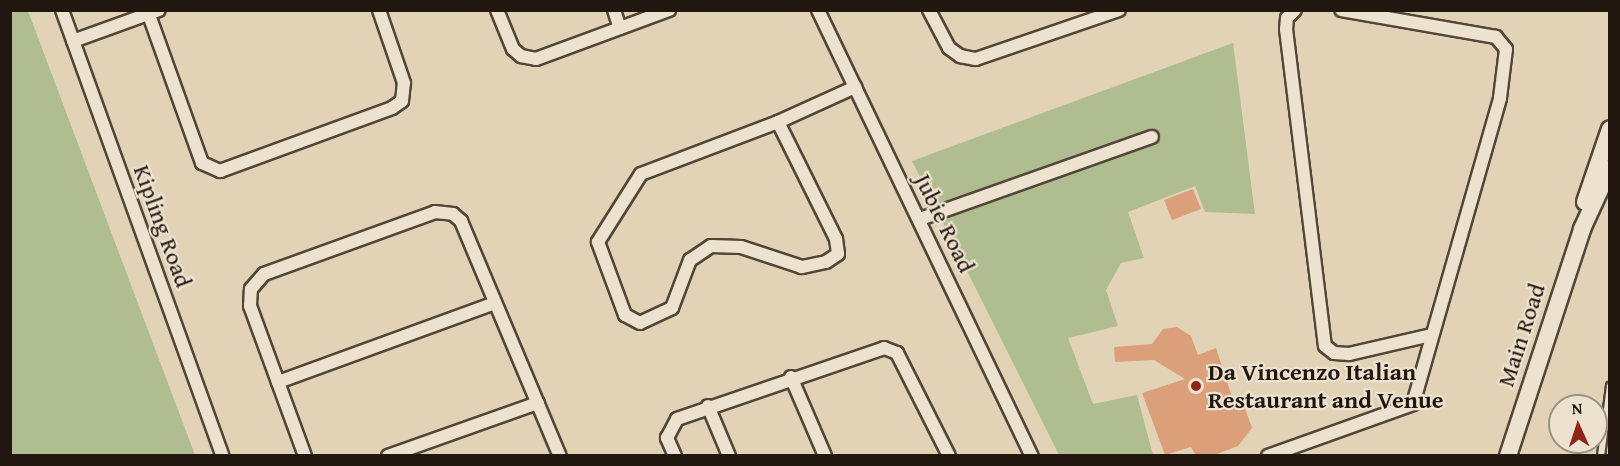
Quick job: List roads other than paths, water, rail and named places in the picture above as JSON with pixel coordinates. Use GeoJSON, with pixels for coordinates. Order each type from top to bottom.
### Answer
{"type":"FeatureCollection","features":[{"type":"Feature","properties":{"kind":"street","name":"Kipling Road"},"geometry":{"type":"LineString","coordinates":[[62,10],[223,456]]}},
{"type":"Feature","properties":{"kind":"street"},"geometry":{"type":"LineString","coordinates":[[74,41],[154,13],[202,164],[220,171],[392,108],[402,101],[404,83],[379,10]]}},
{"type":"Feature","properties":{"kind":"street"},"geometry":{"type":"LineString","coordinates":[[497,10],[513,49],[529,58],[546,56],[669,10]]}},
{"type":"Feature","properties":{"kind":"street"},"geometry":{"type":"LineString","coordinates":[[614,10],[620,28]]}},
{"type":"Feature","properties":{"kind":"street","name":"Jubie Road"},"geometry":{"type":"LineString","coordinates":[[818,10],[1032,456]]}},
{"type":"Feature","properties":{"kind":"street"},"geometry":{"type":"LineString","coordinates":[[928,10],[949,48],[960,56],[976,59],[1119,10]]}},
{"type":"Feature","properties":{"kind":"street"},"geometry":{"type":"LineString","coordinates":[[1294,10],[1287,18],[1286,29],[1325,346],[1334,353],[1349,354],[1431,335]]}},
{"type":"Feature","properties":{"kind":"street"},"geometry":{"type":"LineString","coordinates":[[1268,456],[1413,404],[1431,335],[1491,138],[1506,49],[1496,37],[1484,33],[1341,10]]}},
{"type":"Feature","properties":{"kind":"street"},"geometry":{"type":"LineString","coordinates":[[778,122],[836,239],[838,254],[826,262],[802,267],[741,247],[711,246],[690,260],[672,308],[640,323],[625,315],[598,242],[644,170],[778,122],[855,87]]}},
{"type":"Feature","properties":{"kind":"street","name":"Main Road"},"geometry":{"type":"LineString","coordinates":[[1582,229],[1582,212],[1610,129]]}},
{"type":"Feature","properties":{"kind":"street"},"geometry":{"type":"LineString","coordinates":[[920,219],[1152,137]]}},
{"type":"Feature","properties":{"kind":"street","name":"Main Road"},"geometry":{"type":"LineString","coordinates":[[1508,456],[1582,229],[1610,168]]}},
{"type":"Feature","properties":{"kind":"street"},"geometry":{"type":"LineString","coordinates":[[305,456],[250,306],[255,282],[264,274],[435,212],[458,217],[560,456]]}},
{"type":"Feature","properties":{"kind":"street"},"geometry":{"type":"LineString","coordinates":[[279,381],[495,303]]}},
{"type":"Feature","properties":{"kind":"street"},"geometry":{"type":"LineString","coordinates":[[675,456],[667,438],[671,426],[677,419],[708,406],[878,348],[890,349],[897,353],[949,456]]}},
{"type":"Feature","properties":{"kind":"street"},"geometry":{"type":"LineString","coordinates":[[791,377],[825,456]]}},
{"type":"Feature","properties":{"kind":"street"},"geometry":{"type":"LineString","coordinates":[[388,456],[538,403]]}},
{"type":"Feature","properties":{"kind":"street"},"geometry":{"type":"LineString","coordinates":[[708,406],[729,456]]}},
{"type":"Feature","properties":{"kind":"lane"},"geometry":{"type":"LineString","coordinates":[[1601,456],[1610,386]]}},
{"type":"Feature","properties":{"kind":"place","name":"Da Vincenzo Italian Restaurant and Venue"},"geometry":{"type":"Point","coordinates":[1196,386]}}]}
